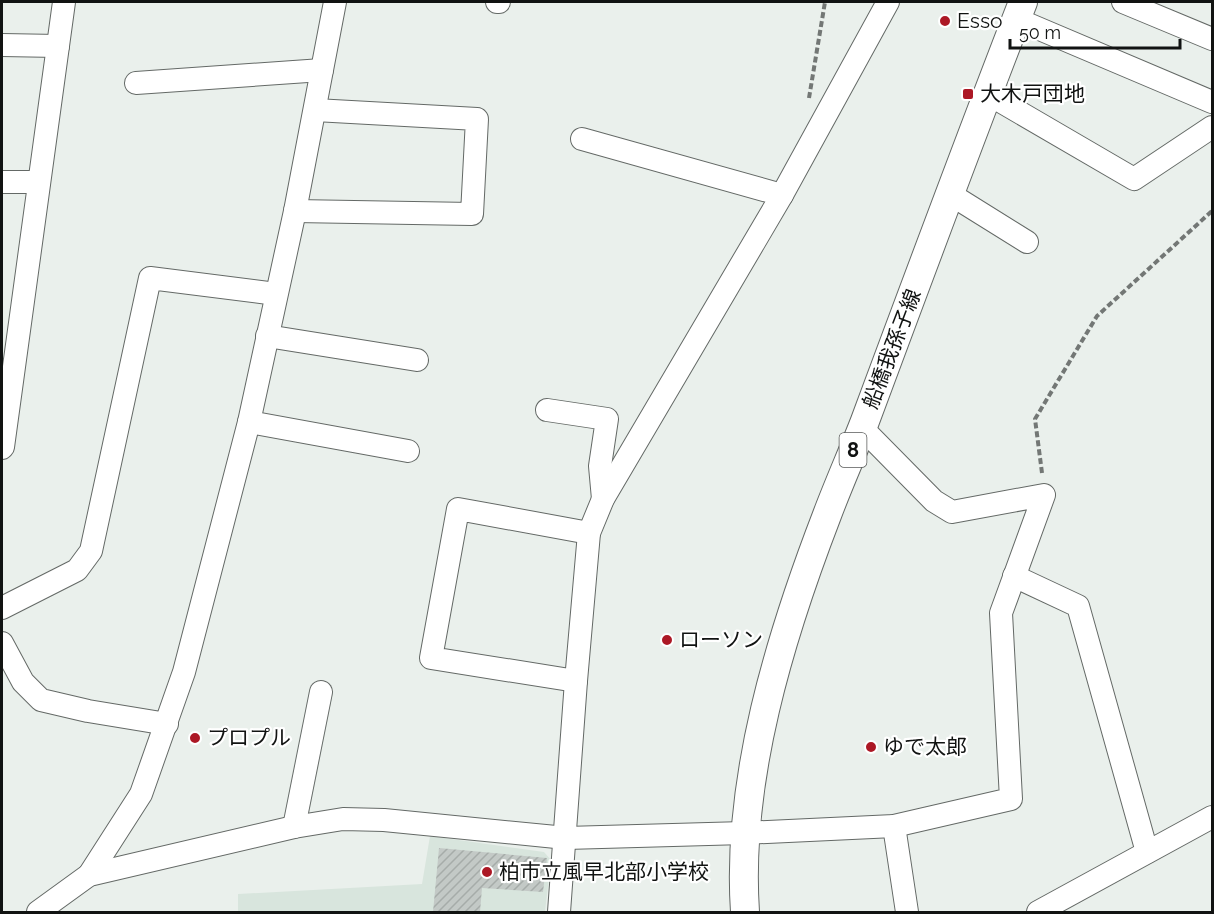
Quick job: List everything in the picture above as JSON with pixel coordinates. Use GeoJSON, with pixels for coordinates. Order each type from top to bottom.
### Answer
{"type":"FeatureCollection","features":[{"type":"Feature","properties":{"kind":"main road","name":"船橋我孫子線"},"geometry":{"type":"LineString","coordinates":[[745,912],[744,833],[760,736],[776,662],[827,515],[1019,10]]}},
{"type":"Feature","properties":{"kind":"street"},"geometry":{"type":"LineString","coordinates":[[2,448],[64,2]]}},
{"type":"Feature","properties":{"kind":"street"},"geometry":{"type":"LineString","coordinates":[[38,912],[89,875],[141,794],[184,672],[249,422],[295,211],[335,2]]}},
{"type":"Feature","properties":{"kind":"street"},"geometry":{"type":"LineString","coordinates":[[559,912],[589,533],[603,498],[782,195],[888,2]]}},
{"type":"Feature","properties":{"kind":"street"},"geometry":{"type":"LineString","coordinates":[[1123,2],[1212,39]]}},
{"type":"Feature","properties":{"kind":"street"},"geometry":{"type":"LineString","coordinates":[[1019,10],[1212,102]]}},
{"type":"Feature","properties":{"kind":"street"},"geometry":{"type":"LineString","coordinates":[[2,45],[58,46]]}},
{"type":"Feature","properties":{"kind":"street"},"geometry":{"type":"LineString","coordinates":[[136,83],[322,70]]}},
{"type":"Feature","properties":{"kind":"street"},"geometry":{"type":"LineString","coordinates":[[988,94],[1134,179],[1212,127]]}},
{"type":"Feature","properties":{"kind":"street"},"geometry":{"type":"LineString","coordinates":[[295,211],[472,214],[477,119],[315,110]]}},
{"type":"Feature","properties":{"kind":"street"},"geometry":{"type":"LineString","coordinates":[[582,139],[782,195]]}},
{"type":"Feature","properties":{"kind":"street"},"geometry":{"type":"LineString","coordinates":[[2,182],[39,182]]}},
{"type":"Feature","properties":{"kind":"street"},"geometry":{"type":"LineString","coordinates":[[950,194],[1028,242]]}},
{"type":"Feature","properties":{"kind":"street"},"geometry":{"type":"LineString","coordinates":[[2,608],[77,570],[91,551],[150,278],[276,294]]}},
{"type":"Feature","properties":{"kind":"street"},"geometry":{"type":"LineString","coordinates":[[267,336],[417,360]]}},
{"type":"Feature","properties":{"kind":"street"},"geometry":{"type":"LineString","coordinates":[[547,410],[607,419],[600,465],[603,498]]}},
{"type":"Feature","properties":{"kind":"street"},"geometry":{"type":"LineString","coordinates":[[249,422],[408,451]]}},
{"type":"Feature","properties":{"kind":"street"},"geometry":{"type":"LineString","coordinates":[[862,428],[934,501],[952,512],[1044,495]]}},
{"type":"Feature","properties":{"kind":"street"},"geometry":{"type":"LineString","coordinates":[[89,875],[294,827],[343,819],[384,820],[566,838],[744,833],[894,826],[1011,799],[1001,613],[1044,495]]}},
{"type":"Feature","properties":{"kind":"street"},"geometry":{"type":"LineString","coordinates":[[576,681],[432,658],[458,509],[589,533]]}},
{"type":"Feature","properties":{"kind":"street"},"geometry":{"type":"LineString","coordinates":[[1014,576],[1078,606],[1148,852]]}},
{"type":"Feature","properties":{"kind":"street"},"geometry":{"type":"LineString","coordinates":[[2,643],[22,681],[41,700],[88,711],[167,724]]}},
{"type":"Feature","properties":{"kind":"street"},"geometry":{"type":"LineString","coordinates":[[294,827],[321,692]]}},
{"type":"Feature","properties":{"kind":"street"},"geometry":{"type":"LineString","coordinates":[[1038,912],[1212,817]]}},
{"type":"Feature","properties":{"kind":"street"},"geometry":{"type":"LineString","coordinates":[[894,826],[907,912]]}},
{"type":"Feature","properties":{"kind":"path"},"geometry":{"type":"LineString","coordinates":[[807,108],[825,2]]}},
{"type":"Feature","properties":{"kind":"path"},"geometry":{"type":"LineString","coordinates":[[1044,495],[1035,419],[1097,316],[1212,211]]}},
{"type":"Feature","properties":{"kind":"shaded area","name":"柏市立風早北部小学校"},"geometry":{"type":"Polygon","coordinates":[[[430,836],[544,852],[551,860],[545,912],[238,912],[238,894],[422,884],[430,836]]]}},
{"type":"Feature","properties":{"kind":"building"},"geometry":{"type":"Polygon","coordinates":[[[439,848],[547,858],[543,892],[482,888],[480,912],[433,912],[439,848]]]}},
{"type":"Feature","properties":{"kind":"place","name":"Esso"},"geometry":{"type":"Point","coordinates":[945,21]}},
{"type":"Feature","properties":{"kind":"place","name":"大木戸団地"},"geometry":{"type":"Point","coordinates":[968,94]}},
{"type":"Feature","properties":{"kind":"place","name":"ローソン"},"geometry":{"type":"Point","coordinates":[667,640]}},
{"type":"Feature","properties":{"kind":"place","name":"プロプル"},"geometry":{"type":"Point","coordinates":[195,738]}},
{"type":"Feature","properties":{"kind":"place","name":"ゆで太郎"},"geometry":{"type":"Point","coordinates":[871,747]}},
{"type":"Feature","properties":{"kind":"place","name":"柏市立風早北部小学校"},"geometry":{"type":"Point","coordinates":[487,872]}}]}
